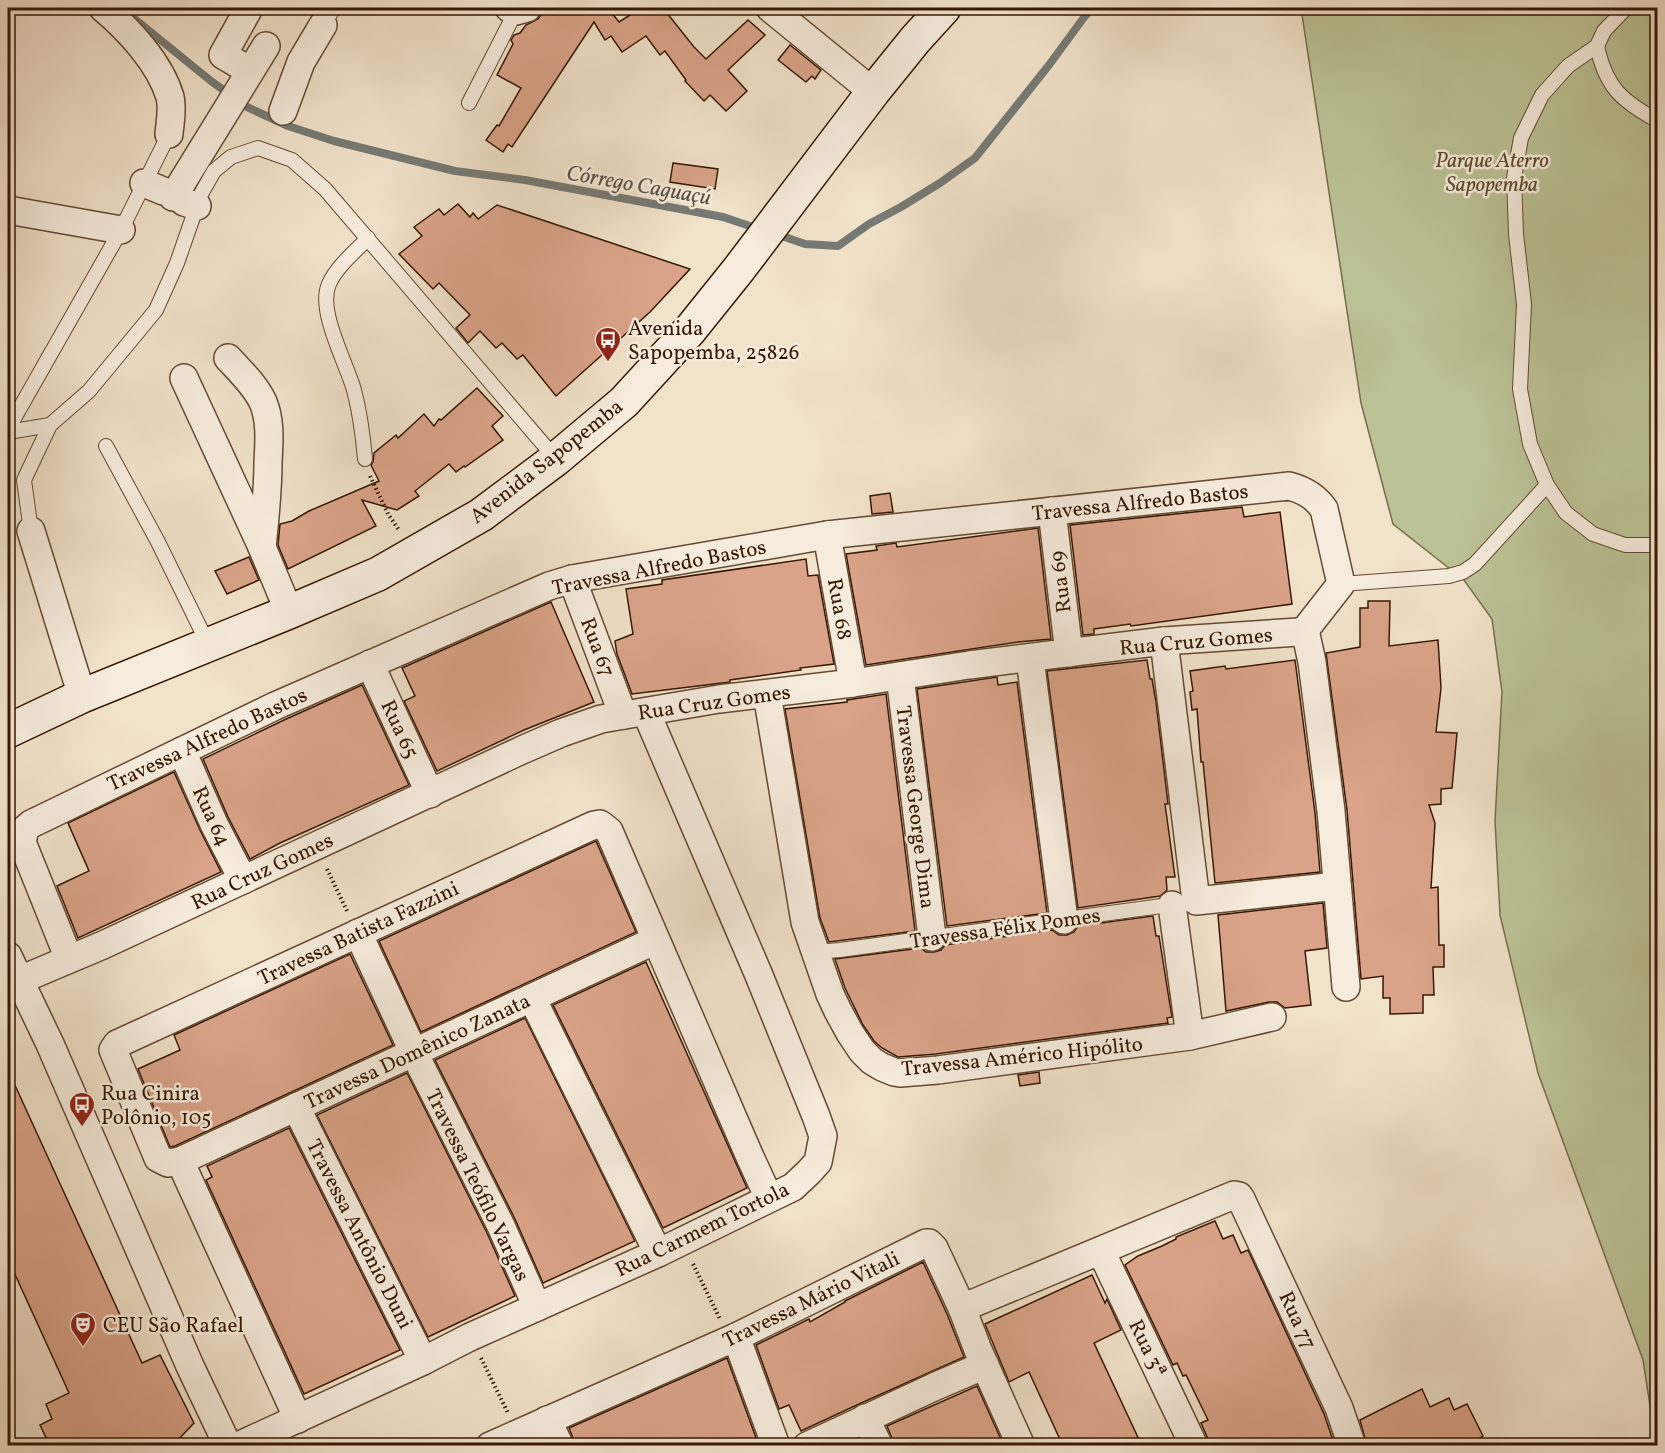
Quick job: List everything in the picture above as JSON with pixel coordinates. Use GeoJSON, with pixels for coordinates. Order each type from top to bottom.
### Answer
{"type":"FeatureCollection","features":[{"type":"Feature","properties":{"kind":"main road","name":"Avenida Sapopemba"},"geometry":{"type":"LineString","coordinates":[[8,731],[82,696],[378,574],[481,515],[555,459],[624,402],[690,330],[740,269],[873,92],[944,8]]}},
{"type":"Feature","properties":{"kind":"street"},"geometry":{"type":"LineString","coordinates":[[103,8],[127,28],[159,72],[170,98],[171,115],[168,134]]}},
{"type":"Feature","properties":{"kind":"street"},"geometry":{"type":"LineString","coordinates":[[770,8],[873,92]]}},
{"type":"Feature","properties":{"kind":"street"},"geometry":{"type":"LineString","coordinates":[[240,65],[223,55],[244,16]]}},
{"type":"Feature","properties":{"kind":"street"},"geometry":{"type":"LineString","coordinates":[[172,196],[284,55],[329,16]]}},
{"type":"Feature","properties":{"kind":"street"},"geometry":{"type":"LineString","coordinates":[[283,111],[284,55]]}},
{"type":"Feature","properties":{"kind":"street"},"geometry":{"type":"LineString","coordinates":[[8,210],[121,230]]}},
{"type":"Feature","properties":{"kind":"street"},"geometry":{"type":"LineString","coordinates":[[228,358],[253,385],[263,402],[268,419],[267,505],[262,547]]}},
{"type":"Feature","properties":{"kind":"street"},"geometry":{"type":"LineString","coordinates":[[184,378],[262,547],[289,612]]}},
{"type":"Feature","properties":{"kind":"street","name":"Travessa Alfredo Bastos"},"geometry":{"type":"LineString","coordinates":[[69,959],[24,848],[23,835],[31,824],[275,706],[549,586],[572,579],[827,535],[1289,486],[1311,494],[1324,509],[1341,584]]}},
{"type":"Feature","properties":{"kind":"street","name":"Rua 69"},"geometry":{"type":"LineString","coordinates":[[1052,512],[1069,653]]}},
{"type":"Feature","properties":{"kind":"street"},"geometry":{"type":"LineString","coordinates":[[31,531],[82,696]]}},
{"type":"Feature","properties":{"kind":"street","name":"Rua 68"},"geometry":{"type":"LineString","coordinates":[[827,535],[853,683]]}},
{"type":"Feature","properties":{"kind":"street","name":"Rua 67"},"geometry":{"type":"LineString","coordinates":[[572,579],[635,714]]}},
{"type":"Feature","properties":{"kind":"street"},"geometry":{"type":"LineString","coordinates":[[1341,584],[1305,630],[1316,692],[1330,812],[1346,987]]}},
{"type":"Feature","properties":{"kind":"street","name":"Rua Cruz Gomes"},"geometry":{"type":"LineString","coordinates":[[20,980],[561,733],[601,720],[719,699],[853,683],[969,665],[1164,641],[1305,630]]}},
{"type":"Feature","properties":{"kind":"street"},"geometry":{"type":"LineString","coordinates":[[1164,641],[1184,903],[1190,1036]]}},
{"type":"Feature","properties":{"kind":"street"},"geometry":{"type":"LineString","coordinates":[[1030,659],[1064,920]]}},
{"type":"Feature","properties":{"kind":"street","name":"Rua 65"},"geometry":{"type":"LineString","coordinates":[[370,664],[430,794]]}},
{"type":"Feature","properties":{"kind":"street","name":"Travessa George Dima"},"geometry":{"type":"LineString","coordinates":[[900,676],[932,938]]}},
{"type":"Feature","properties":{"kind":"street"},"geometry":{"type":"LineString","coordinates":[[767,694],[805,922],[815,952]]}},
{"type":"Feature","properties":{"kind":"street","name":"Rua Carmem Tortola"},"geometry":{"type":"LineString","coordinates":[[238,1446],[470,1337],[658,1253],[793,1187],[818,1162],[823,1136],[758,973],[635,714]]}},
{"type":"Feature","properties":{"kind":"street","name":"Rua 64"},"geometry":{"type":"LineString","coordinates":[[182,751],[214,824],[243,880]]}},
{"type":"Feature","properties":{"kind":"street","name":"Travessa Batista Fazzini"},"geometry":{"type":"LineString","coordinates":[[180,1161],[168,1163],[158,1158],[113,1048],[117,1044],[594,825],[600,824],[609,831],[656,940]]}},
{"type":"Feature","properties":{"kind":"street"},"geometry":{"type":"LineString","coordinates":[[1184,903],[1337,886]]}},
{"type":"Feature","properties":{"kind":"street","name":"Travessa Teófilo Vargas"},"geometry":{"type":"LineString","coordinates":[[357,933],[501,1226],[537,1307]]}},
{"type":"Feature","properties":{"kind":"street"},"geometry":{"type":"LineString","coordinates":[[656,940],[769,1198]]}},
{"type":"Feature","properties":{"kind":"street","name":"Travessa Domênico Zanata"},"geometry":{"type":"LineString","coordinates":[[180,1161],[656,940]]}},
{"type":"Feature","properties":{"kind":"street","name":"Travessa Américo Hipólito"},"geometry":{"type":"LineString","coordinates":[[815,952],[830,994],[850,1034],[862,1052],[872,1061],[894,1072],[939,1070],[1190,1036],[1272,1017]]}},
{"type":"Feature","properties":{"kind":"street"},"geometry":{"type":"LineString","coordinates":[[8,956],[50,1044],[190,1366],[228,1446]]}},
{"type":"Feature","properties":{"kind":"street"},"geometry":{"type":"LineString","coordinates":[[532,998],[658,1253]]}},
{"type":"Feature","properties":{"kind":"street","name":"Travessa Antônio Duni"},"geometry":{"type":"LineString","coordinates":[[296,1107],[423,1361]]}},
{"type":"Feature","properties":{"kind":"street"},"geometry":{"type":"LineString","coordinates":[[180,1161],[298,1419]]}},
{"type":"Feature","properties":{"kind":"street","name":"Rua 77"},"geometry":{"type":"LineString","coordinates":[[1101,1251],[1234,1195],[1239,1196],[1340,1408],[1352,1446]]}},
{"type":"Feature","properties":{"kind":"street","name":"Travessa Mário Vitali"},"geometry":{"type":"LineString","coordinates":[[490,1446],[736,1337],[929,1243],[962,1308],[1021,1446]]}},
{"type":"Feature","properties":{"kind":"street"},"geometry":{"type":"LineString","coordinates":[[962,1308],[1101,1251]]}},
{"type":"Feature","properties":{"kind":"street","name":"Rua 3ª"},"geometry":{"type":"LineString","coordinates":[[1101,1251],[1194,1446]]}},
{"type":"Feature","properties":{"kind":"street"},"geometry":{"type":"LineString","coordinates":[[736,1337],[776,1446]]}},
{"type":"Feature","properties":{"kind":"street"},"geometry":{"type":"LineString","coordinates":[[807,1446],[985,1365]]}},
{"type":"Feature","properties":{"kind":"street"},"geometry":{"type":"LineString","coordinates":[[865,1418],[879,1446]]}},
{"type":"Feature","properties":{"kind":"street"},"geometry":{"type":"LineString","coordinates":[[547,1420],[560,1446]]}},
{"type":"Feature","properties":{"kind":"lane"},"geometry":{"type":"LineString","coordinates":[[469,103],[517,8]]}},
{"type":"Feature","properties":{"kind":"lane"},"geometry":{"type":"LineString","coordinates":[[1626,8],[1604,31],[1597,46],[1568,66],[1542,96],[1521,138],[1514,178],[1516,234],[1524,304],[1520,389],[1530,444],[1547,485],[1566,513],[1593,534],[1625,545],[1658,545]]}},
{"type":"Feature","properties":{"kind":"lane"},"geometry":{"type":"LineString","coordinates":[[1597,46],[1601,67],[1611,85],[1631,106],[1658,121]]}},
{"type":"Feature","properties":{"kind":"lane"},"geometry":{"type":"LineString","coordinates":[[31,531],[24,480],[50,425],[89,391],[156,310],[177,262],[168,134]]}},
{"type":"Feature","properties":{"kind":"lane"},"geometry":{"type":"LineString","coordinates":[[8,430],[121,230],[172,196],[201,194],[214,171],[231,157],[258,148],[292,160],[325,189],[555,459]]}},
{"type":"Feature","properties":{"kind":"lane"},"geometry":{"type":"LineString","coordinates":[[365,459],[362,427],[354,390],[328,315],[325,298],[328,285],[335,273],[368,238]]}},
{"type":"Feature","properties":{"kind":"lane"},"geometry":{"type":"LineString","coordinates":[[8,430],[50,425]]}},
{"type":"Feature","properties":{"kind":"lane"},"geometry":{"type":"LineString","coordinates":[[106,446],[158,542],[208,644]]}},
{"type":"Feature","properties":{"kind":"lane"},"geometry":{"type":"LineString","coordinates":[[1341,584],[1428,579],[1463,572],[1475,564],[1547,485]]}},
{"type":"Feature","properties":{"kind":"lane","name":"Travessa Félix Pomes"},"geometry":{"type":"LineString","coordinates":[[815,952],[1184,903]]}},
{"type":"Feature","properties":{"kind":"path"},"geometry":{"type":"LineString","coordinates":[[365,459],[371,482],[388,514],[414,554]]}},
{"type":"Feature","properties":{"kind":"path"},"geometry":{"type":"LineString","coordinates":[[316,846],[357,933]]}},
{"type":"Feature","properties":{"kind":"path"},"geometry":{"type":"LineString","coordinates":[[682,1240],[725,1329],[736,1337]]}},
{"type":"Feature","properties":{"kind":"path"},"geometry":{"type":"LineString","coordinates":[[470,1337],[518,1432]]}},
{"type":"Feature","properties":{"kind":"green space","name":"Parque Aterro Sapopemba"},"geometry":{"type":"Polygon","coordinates":[[[1301,8],[1657,8],[1657,1445],[1643,1360],[1538,1073],[1500,915],[1495,821],[1502,692],[1492,619],[1464,580],[1393,524],[1361,403],[1301,8]]]}},
{"type":"Feature","properties":{"kind":"building"},"geometry":{"type":"Polygon","coordinates":[[[542,8],[608,8],[619,22],[641,8],[663,8],[706,59],[748,20],[765,35],[728,70],[747,91],[726,111],[710,95],[704,101],[685,81],[665,51],[660,55],[646,36],[622,52],[611,36],[605,40],[594,22],[512,147],[508,144],[503,152],[486,140],[497,125],[499,126],[521,88],[497,75],[513,44],[511,40],[514,35],[538,19],[542,8]]]}},
{"type":"Feature","properties":{"kind":"building"},"geometry":{"type":"Polygon","coordinates":[[[790,45],[821,70],[815,79],[812,76],[806,82],[778,60],[790,45]]]}},
{"type":"Feature","properties":{"kind":"building"},"geometry":{"type":"Polygon","coordinates":[[[673,163],[718,169],[715,189],[670,182],[673,163]]]}},
{"type":"Feature","properties":{"kind":"building"},"geometry":{"type":"Polygon","coordinates":[[[458,204],[470,217],[473,213],[478,219],[497,205],[690,269],[650,312],[556,396],[523,355],[517,359],[502,343],[496,348],[480,331],[468,343],[456,328],[470,315],[439,283],[433,289],[399,254],[422,236],[414,227],[439,209],[444,215],[458,204]]]}},
{"type":"Feature","properties":{"kind":"building"},"geometry":{"type":"Polygon","coordinates":[[[477,388],[503,416],[492,426],[503,440],[456,472],[449,464],[415,491],[419,496],[397,510],[362,500],[376,526],[288,569],[278,545],[280,524],[292,521],[309,511],[379,481],[371,465],[374,453],[396,435],[398,438],[424,414],[434,426],[439,419],[441,420],[477,388]]]}},
{"type":"Feature","properties":{"kind":"building"},"geometry":{"type":"Polygon","coordinates":[[[890,493],[893,512],[872,514],[870,496],[890,493]]]}},
{"type":"Feature","properties":{"kind":"building"},"geometry":{"type":"Polygon","coordinates":[[[1242,507],[1244,517],[1280,512],[1292,604],[1094,629],[1094,634],[1083,635],[1070,525],[1242,507]]]}},
{"type":"Feature","properties":{"kind":"building"},"geometry":{"type":"Polygon","coordinates":[[[1038,528],[1051,639],[866,665],[846,554],[877,550],[876,546],[896,543],[897,547],[1038,528]]]}},
{"type":"Feature","properties":{"kind":"building"},"geometry":{"type":"Polygon","coordinates":[[[249,557],[259,580],[227,594],[215,571],[249,557]]]}},
{"type":"Feature","properties":{"kind":"building"},"geometry":{"type":"Polygon","coordinates":[[[806,559],[808,576],[818,575],[834,664],[730,680],[730,682],[632,694],[617,654],[615,641],[633,634],[626,589],[662,584],[662,580],[806,559]]]}},
{"type":"Feature","properties":{"kind":"building"},"geometry":{"type":"Polygon","coordinates":[[[1368,601],[1390,601],[1389,646],[1438,640],[1441,688],[1436,732],[1457,733],[1452,788],[1441,789],[1441,804],[1429,805],[1435,823],[1431,888],[1438,887],[1439,945],[1444,945],[1444,967],[1433,967],[1434,995],[1423,995],[1423,1013],[1390,1014],[1390,998],[1383,998],[1383,976],[1361,979],[1347,810],[1326,653],[1360,647],[1360,608],[1368,608],[1368,601]]]}},
{"type":"Feature","properties":{"kind":"building"},"geometry":{"type":"Polygon","coordinates":[[[551,602],[594,702],[524,730],[437,771],[404,701],[415,696],[402,668],[551,602]]]}},
{"type":"Feature","properties":{"kind":"building"},"geometry":{"type":"Polygon","coordinates":[[[1147,660],[1156,702],[1168,804],[1165,804],[1175,877],[1166,877],[1167,890],[1160,896],[1078,908],[1047,671],[1147,660]]]}},
{"type":"Feature","properties":{"kind":"building"},"geometry":{"type":"Polygon","coordinates":[[[1295,660],[1315,813],[1320,872],[1215,883],[1197,709],[1192,710],[1190,692],[1193,691],[1190,671],[1295,660]]]}},
{"type":"Feature","properties":{"kind":"building"},"geometry":{"type":"Polygon","coordinates":[[[997,677],[998,685],[1017,682],[1047,913],[947,926],[917,689],[997,677]]]}},
{"type":"Feature","properties":{"kind":"building"},"geometry":{"type":"Polygon","coordinates":[[[362,685],[409,785],[280,843],[250,859],[228,817],[203,759],[362,685]]]}},
{"type":"Feature","properties":{"kind":"building"},"geometry":{"type":"Polygon","coordinates":[[[886,694],[915,931],[829,942],[820,918],[785,709],[847,702],[847,700],[886,694]]]}},
{"type":"Feature","properties":{"kind":"building"},"geometry":{"type":"Polygon","coordinates":[[[174,772],[221,872],[78,938],[57,886],[89,871],[68,823],[174,772]]]}},
{"type":"Feature","properties":{"kind":"building"},"geometry":{"type":"Polygon","coordinates":[[[596,841],[636,932],[421,1032],[379,941],[596,841]]]}},
{"type":"Feature","properties":{"kind":"building"},"geometry":{"type":"Polygon","coordinates":[[[1323,903],[1327,948],[1305,951],[1311,1005],[1285,1008],[1277,1002],[1269,1002],[1226,1011],[1218,915],[1323,903]]]}},
{"type":"Feature","properties":{"kind":"building"},"geometry":{"type":"Polygon","coordinates":[[[1153,916],[1156,936],[1159,936],[1172,1017],[1167,1018],[1168,1023],[898,1057],[874,1041],[863,1025],[845,988],[835,959],[921,948],[926,952],[934,952],[941,950],[945,945],[1052,930],[1059,935],[1067,935],[1074,932],[1078,926],[1153,916]]]}},
{"type":"Feature","properties":{"kind":"building"},"geometry":{"type":"Polygon","coordinates":[[[350,954],[393,1045],[170,1147],[138,1069],[180,1050],[174,1035],[350,954]]]}},
{"type":"Feature","properties":{"kind":"building"},"geometry":{"type":"Polygon","coordinates":[[[646,962],[747,1188],[663,1228],[553,1005],[646,962]]]}},
{"type":"Feature","properties":{"kind":"building"},"geometry":{"type":"Polygon","coordinates":[[[525,1018],[635,1241],[543,1283],[515,1219],[435,1060],[525,1018]]]}},
{"type":"Feature","properties":{"kind":"building"},"geometry":{"type":"Polygon","coordinates":[[[8,1070],[142,1363],[160,1355],[194,1423],[172,1446],[50,1446],[40,1425],[52,1419],[46,1404],[69,1393],[8,1259],[8,1070]]]}},
{"type":"Feature","properties":{"kind":"building"},"geometry":{"type":"Polygon","coordinates":[[[1039,1072],[1040,1083],[1020,1086],[1018,1075],[1039,1072]]]}},
{"type":"Feature","properties":{"kind":"building"},"geometry":{"type":"Polygon","coordinates":[[[407,1073],[487,1233],[515,1296],[428,1337],[317,1115],[407,1073]]]}},
{"type":"Feature","properties":{"kind":"building"},"geometry":{"type":"Polygon","coordinates":[[[289,1128],[400,1350],[304,1394],[206,1180],[212,1177],[207,1166],[289,1128]]]}},
{"type":"Feature","properties":{"kind":"building"},"geometry":{"type":"Polygon","coordinates":[[[1215,1221],[1223,1239],[1233,1235],[1241,1253],[1248,1250],[1324,1414],[1335,1446],[1209,1446],[1201,1423],[1208,1420],[1186,1375],[1183,1376],[1177,1363],[1173,1365],[1125,1265],[1176,1237],[1215,1221]]]}},
{"type":"Feature","properties":{"kind":"building"},"geometry":{"type":"Polygon","coordinates":[[[923,1262],[964,1357],[801,1431],[789,1405],[779,1409],[756,1345],[809,1319],[810,1322],[845,1301],[923,1262]]]}},
{"type":"Feature","properties":{"kind":"building"},"geometry":{"type":"Polygon","coordinates":[[[1092,1275],[1105,1303],[1107,1299],[1121,1330],[1094,1343],[1142,1446],[1063,1446],[1029,1372],[1009,1382],[985,1324],[1092,1275]]]}},
{"type":"Feature","properties":{"kind":"building"},"geometry":{"type":"Polygon","coordinates":[[[727,1358],[759,1446],[576,1446],[569,1428],[727,1358]]]}},
{"type":"Feature","properties":{"kind":"building"},"geometry":{"type":"Polygon","coordinates":[[[977,1386],[1004,1446],[895,1446],[887,1426],[977,1386]]]}},
{"type":"Feature","properties":{"kind":"building"},"geometry":{"type":"Polygon","coordinates":[[[1422,1389],[1430,1407],[1449,1398],[1454,1410],[1467,1404],[1483,1436],[1468,1446],[1367,1446],[1360,1420],[1422,1389]]]}},
{"type":"Feature","properties":{"kind":"waterway","name":"Córrego Caguaçú"},"geometry":{"type":"LineString","coordinates":[[776,234],[805,244],[838,246],[869,224],[940,183],[975,158],[1093,8]]}},
{"type":"Feature","properties":{"kind":"waterway","name":"Córrego Caguaçú"},"geometry":{"type":"LineString","coordinates":[[131,16],[247,107],[288,126],[334,141],[455,171],[525,180],[723,217],[759,229]]}},
{"type":"Feature","properties":{"kind":"place","name":"Avenida Sapopemba, 25826"},"geometry":{"type":"Point","coordinates":[608,363]}},
{"type":"Feature","properties":{"kind":"place","name":"Rua Cinira Polônio, 105"},"geometry":{"type":"Point","coordinates":[82,1128]}},
{"type":"Feature","properties":{"kind":"place","name":"CEU São Rafael"},"geometry":{"type":"Point","coordinates":[83,1348]}}]}
